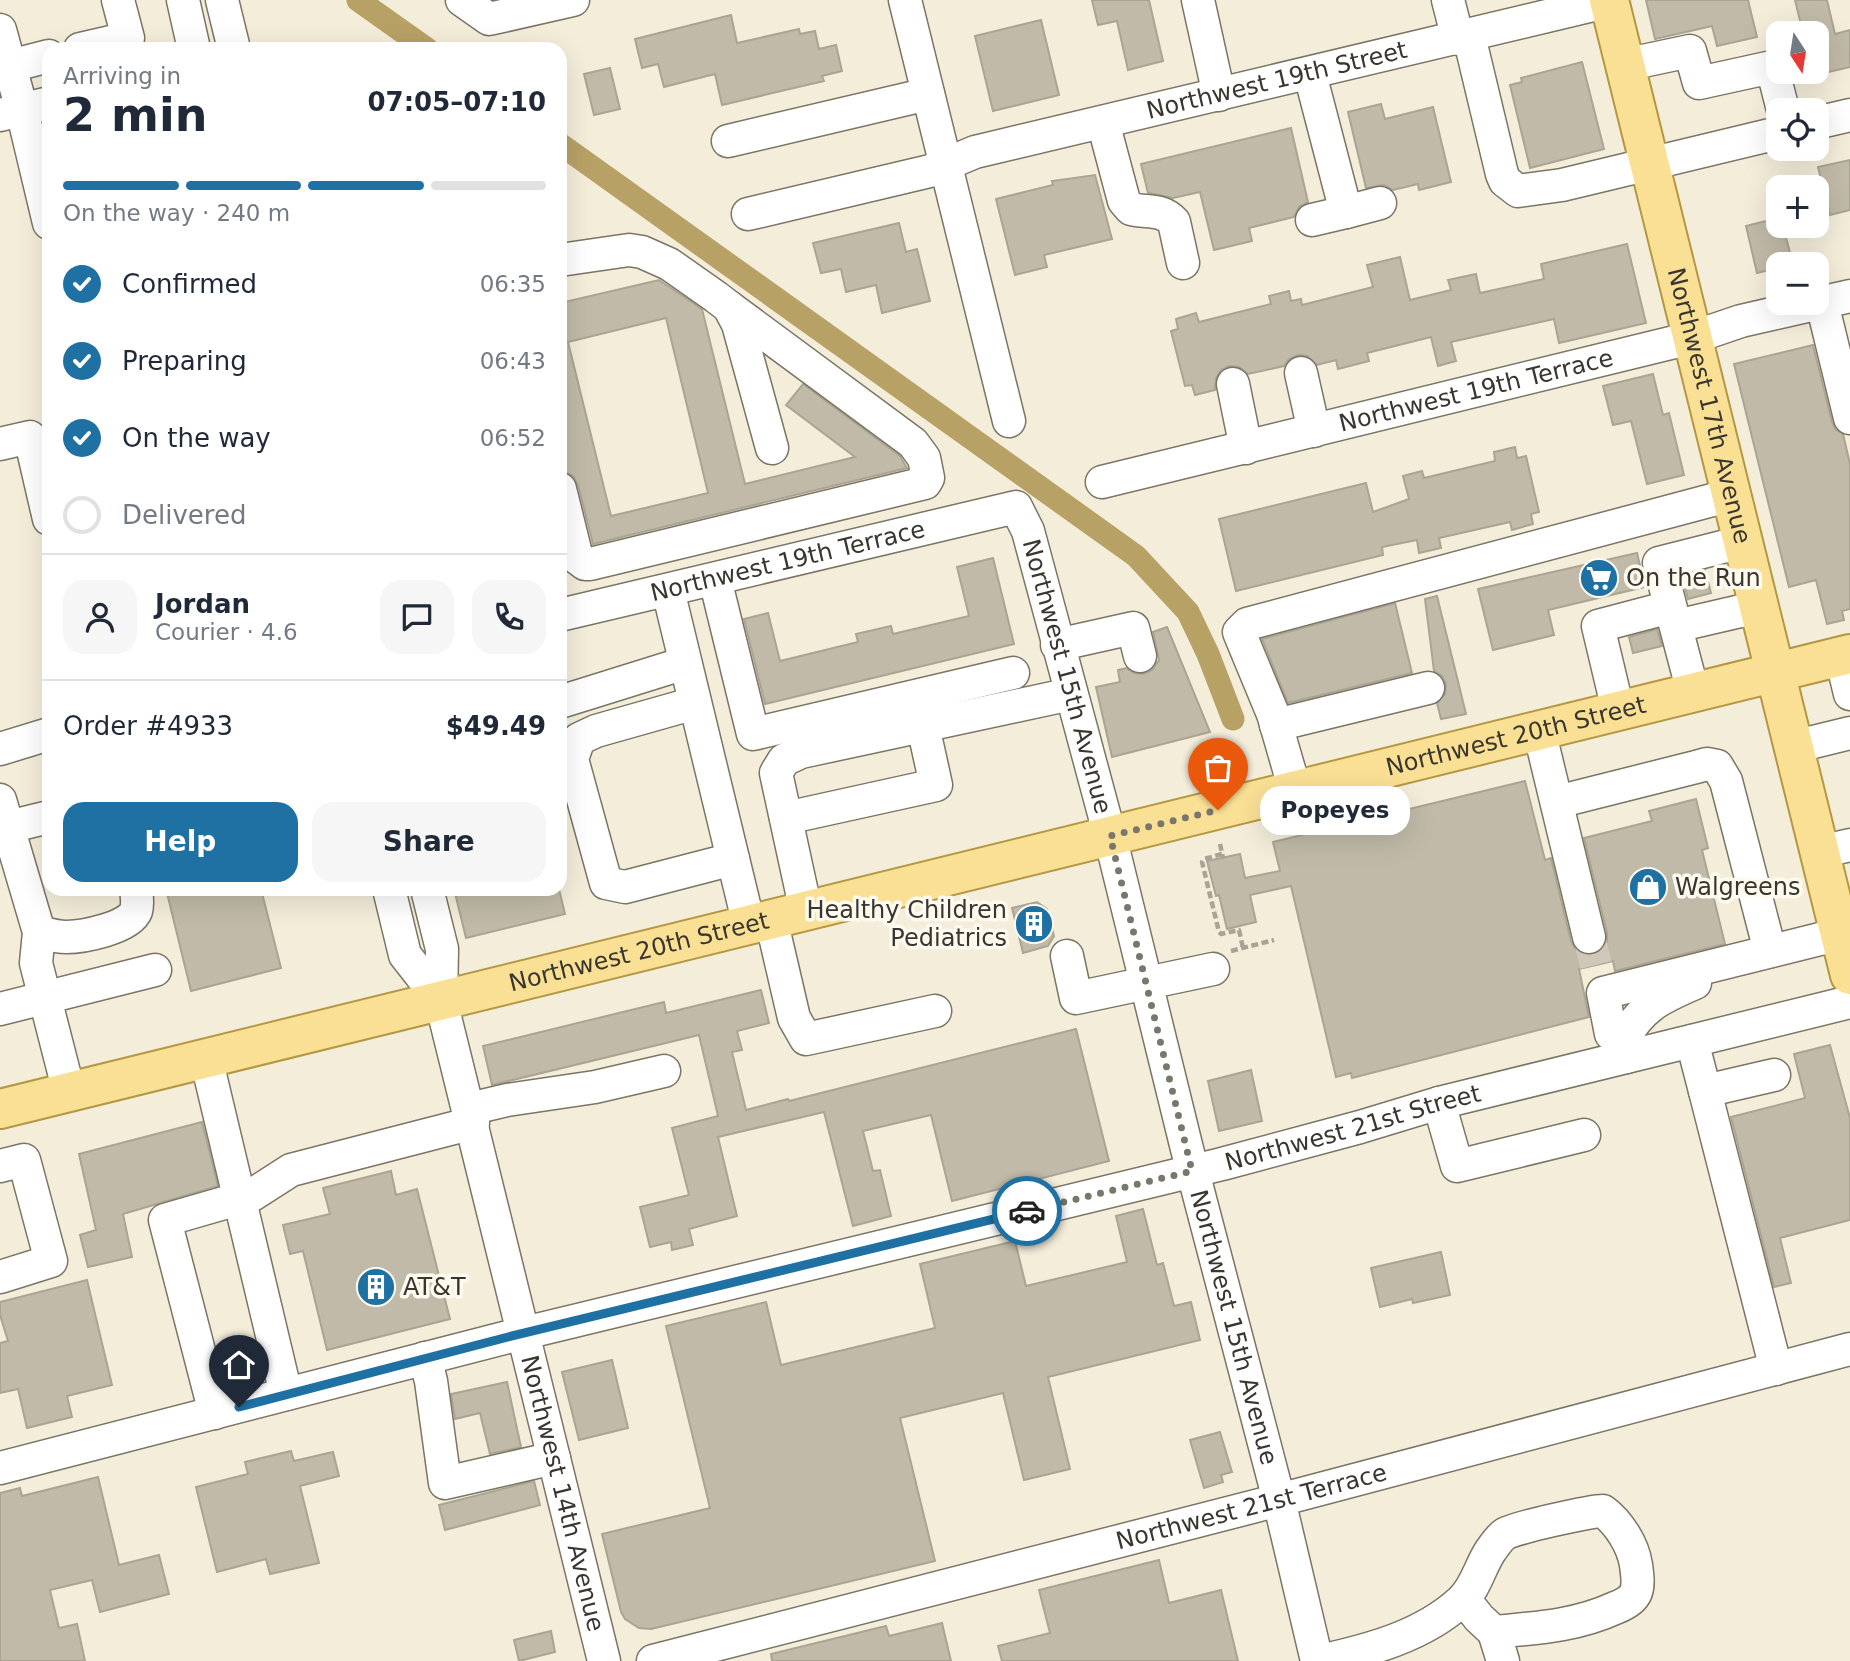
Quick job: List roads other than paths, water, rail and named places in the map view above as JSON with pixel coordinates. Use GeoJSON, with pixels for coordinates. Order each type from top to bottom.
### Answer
{"type":"FeatureCollection","features":[{"type":"Feature","properties":{"kind":"main road","name":"Northwest 17th Avenue"},"geometry":{"type":"LineString","coordinates":[[1609,1],[1793,747],[1835,848],[1840,934],[1850,975]]}},
{"type":"Feature","properties":{"kind":"main road","name":"Northwest 20th Street"},"geometry":{"type":"LineString","coordinates":[[0,1109],[1845,655]]}},
{"type":"Feature","properties":{"kind":"street"},"geometry":{"type":"LineString","coordinates":[[111,42],[128,38],[118,0]]}},
{"type":"Feature","properties":{"kind":"street"},"geometry":{"type":"LineString","coordinates":[[183,0],[192,42]]}},
{"type":"Feature","properties":{"kind":"street"},"geometry":{"type":"LineString","coordinates":[[222,0],[232,42]]}},
{"type":"Feature","properties":{"kind":"street"},"geometry":{"type":"LineString","coordinates":[[462,0],[489,19],[573,0]]}},
{"type":"Feature","properties":{"kind":"street"},"geometry":{"type":"LineString","coordinates":[[905,0],[1009,421]]}},
{"type":"Feature","properties":{"kind":"street"},"geometry":{"type":"LineString","coordinates":[[1198,0],[1219,95]]}},
{"type":"Feature","properties":{"kind":"street"},"geometry":{"type":"LineString","coordinates":[[1448,0],[1464,37],[1502,174],[1511,187],[1526,191],[1545,188],[1766,136]]}},
{"type":"Feature","properties":{"kind":"street","name":"Northwest 19th Street"},"geometry":{"type":"LineString","coordinates":[[748,214],[930,171],[966,154],[1609,1]]}},
{"type":"Feature","properties":{"kind":"street"},"geometry":{"type":"LineString","coordinates":[[0,30],[24,109],[42,191]]}},
{"type":"Feature","properties":{"kind":"street"},"geometry":{"type":"LineString","coordinates":[[1624,65],[1690,51],[1699,83],[1772,67],[1780,98]]}},
{"type":"Feature","properties":{"kind":"street"},"geometry":{"type":"LineString","coordinates":[[10,66],[42,58]]}},
{"type":"Feature","properties":{"kind":"street"},"geometry":{"type":"LineString","coordinates":[[1310,74],[1346,212]]}},
{"type":"Feature","properties":{"kind":"street"},"geometry":{"type":"LineString","coordinates":[[728,141],[928,94]]}},
{"type":"Feature","properties":{"kind":"street"},"geometry":{"type":"LineString","coordinates":[[1829,120],[1850,115]]}},
{"type":"Feature","properties":{"kind":"street"},"geometry":{"type":"LineString","coordinates":[[1103,122],[1124,201],[1136,211],[1156,211],[1170,217],[1174,222],[1183,263]]}},
{"type":"Feature","properties":{"kind":"street"},"geometry":{"type":"LineString","coordinates":[[1312,220],[1380,203]]}},
{"type":"Feature","properties":{"kind":"street"},"geometry":{"type":"LineString","coordinates":[[567,259],[629,250],[642,252],[669,264],[913,443],[924,458],[928,478],[925,483],[590,564],[585,564],[578,558],[567,515]]}},
{"type":"Feature","properties":{"kind":"street"},"geometry":{"type":"LineString","coordinates":[[1836,299],[1850,418]]}},
{"type":"Feature","properties":{"kind":"street","name":"Northwest 19th Terrace"},"geometry":{"type":"LineString","coordinates":[[1102,482],[1691,338],[1741,321],[1836,299]]}},
{"type":"Feature","properties":{"kind":"street"},"geometry":{"type":"LineString","coordinates":[[729,307],[738,324],[772,448]]}},
{"type":"Feature","properties":{"kind":"street"},"geometry":{"type":"LineString","coordinates":[[1301,373],[1314,431]]}},
{"type":"Feature","properties":{"kind":"street"},"geometry":{"type":"LineString","coordinates":[[1233,384],[1246,448]]}},
{"type":"Feature","properties":{"kind":"street"},"geometry":{"type":"LineString","coordinates":[[26,434],[42,493]]}},
{"type":"Feature","properties":{"kind":"street"},"geometry":{"type":"LineString","coordinates":[[1295,790],[1276,725],[1239,632],[1247,624],[1731,495]]}},
{"type":"Feature","properties":{"kind":"street","name":"Northwest 19th Terrace"},"geometry":{"type":"LineString","coordinates":[[567,613],[1016,507]]}},
{"type":"Feature","properties":{"kind":"street","name":"Northwest 15th Avenue"},"geometry":{"type":"LineString","coordinates":[[1016,507],[1028,531],[1110,836],[1192,1171],[1319,1661]]}},
{"type":"Feature","properties":{"kind":"street"},"geometry":{"type":"LineString","coordinates":[[1693,692],[1659,563],[1742,542]]}},
{"type":"Feature","properties":{"kind":"street"},"geometry":{"type":"LineString","coordinates":[[715,579],[753,734],[1013,673]]}},
{"type":"Feature","properties":{"kind":"street"},"geometry":{"type":"LineString","coordinates":[[668,590],[733,859],[776,918]]}},
{"type":"Feature","properties":{"kind":"street"},"geometry":{"type":"LineString","coordinates":[[1618,710],[1598,626],[1758,607]]}},
{"type":"Feature","properties":{"kind":"street"},"geometry":{"type":"LineString","coordinates":[[1057,645],[1133,628],[1140,656]]}},
{"type":"Feature","properties":{"kind":"street"},"geometry":{"type":"LineString","coordinates":[[1845,655],[1850,694]]}},
{"type":"Feature","properties":{"kind":"street"},"geometry":{"type":"LineString","coordinates":[[567,700],[685,663]]}},
{"type":"Feature","properties":{"kind":"street"},"geometry":{"type":"LineString","coordinates":[[1276,725],[1428,688]]}},
{"type":"Feature","properties":{"kind":"street"},"geometry":{"type":"LineString","coordinates":[[909,729],[856,755],[802,768],[784,760],[801,752],[1071,694]]}},
{"type":"Feature","properties":{"kind":"street"},"geometry":{"type":"LineString","coordinates":[[695,704],[596,731],[579,739],[572,759],[606,883],[625,887],[733,859]]}},
{"type":"Feature","properties":{"kind":"street"},"geometry":{"type":"LineString","coordinates":[[786,818],[936,785],[909,729]]}},
{"type":"Feature","properties":{"kind":"street"},"geometry":{"type":"LineString","coordinates":[[1539,730],[1611,1034],[1624,1049],[1637,1017],[1653,1004],[1770,951]]}},
{"type":"Feature","properties":{"kind":"street"},"geometry":{"type":"LineString","coordinates":[[1793,747],[1850,733]]}},
{"type":"Feature","properties":{"kind":"street"},"geometry":{"type":"LineString","coordinates":[[0,749],[42,736]]}},
{"type":"Feature","properties":{"kind":"street"},"geometry":{"type":"LineString","coordinates":[[1557,802],[1696,766],[1717,766],[1726,781],[1770,951]]}},
{"type":"Feature","properties":{"kind":"street"},"geometry":{"type":"LineString","coordinates":[[802,768],[786,818],[776,918],[794,1018],[806,1039],[935,1010]]}},
{"type":"Feature","properties":{"kind":"street"},"geometry":{"type":"LineString","coordinates":[[42,816],[4,813],[39,932],[36,963],[69,1092]]}},
{"type":"Feature","properties":{"kind":"street"},"geometry":{"type":"LineString","coordinates":[[39,932],[64,937],[92,934],[125,922],[135,913],[136,896]]}},
{"type":"Feature","properties":{"kind":"street","name":"Northwest 14th Avenue"},"geometry":{"type":"LineString","coordinates":[[391,896],[405,955],[441,1000]]}},
{"type":"Feature","properties":{"kind":"street","name":"Northwest 14th Avenue"},"geometry":{"type":"LineString","coordinates":[[429,896],[442,949],[441,1000],[604,1661]]}},
{"type":"Feature","properties":{"kind":"street"},"geometry":{"type":"LineString","coordinates":[[1596,965],[1770,951],[1840,934]]}},
{"type":"Feature","properties":{"kind":"street"},"geometry":{"type":"LineString","coordinates":[[1067,956],[1076,998],[1213,969]]}},
{"type":"Feature","properties":{"kind":"street"},"geometry":{"type":"LineString","coordinates":[[0,1009],[155,970]]}},
{"type":"Feature","properties":{"kind":"street","name":"Northwest 21st Street"},"geometry":{"type":"LineString","coordinates":[[0,1468],[425,1358],[1192,1171],[1360,1127],[1624,1049],[1692,1041],[1850,1002]]}},
{"type":"Feature","properties":{"kind":"street"},"geometry":{"type":"LineString","coordinates":[[1692,1041],[1776,1368]]}},
{"type":"Feature","properties":{"kind":"street"},"geometry":{"type":"LineString","coordinates":[[206,1059],[286,1394]]}},
{"type":"Feature","properties":{"kind":"street"},"geometry":{"type":"LineString","coordinates":[[215,1413],[164,1220],[252,1195],[291,1170],[471,1116],[507,1100],[595,1087],[664,1071]]}},
{"type":"Feature","properties":{"kind":"street"},"geometry":{"type":"LineString","coordinates":[[1705,1091],[1774,1075]]}},
{"type":"Feature","properties":{"kind":"street"},"geometry":{"type":"LineString","coordinates":[[1439,1103],[1457,1166],[1584,1135]]}},
{"type":"Feature","properties":{"kind":"street"},"geometry":{"type":"LineString","coordinates":[[0,1166],[24,1160],[51,1261],[0,1277]]}},
{"type":"Feature","properties":{"kind":"street","name":"Northwest 21st Terrace"},"geometry":{"type":"LineString","coordinates":[[653,1661],[1850,1349]]}},
{"type":"Feature","properties":{"kind":"street"},"geometry":{"type":"LineString","coordinates":[[425,1358],[431,1381],[444,1483],[554,1458]]}},
{"type":"Feature","properties":{"kind":"street"},"geometry":{"type":"LineString","coordinates":[[1319,1661],[1362,1652],[1406,1636],[1444,1615],[1464,1599],[1490,1551],[1505,1534],[1588,1511],[1603,1511],[1612,1518],[1635,1559],[1636,1592],[1631,1600],[1595,1617],[1499,1646],[1464,1599]]}},
{"type":"Feature","properties":{"kind":"waterway"},"geometry":{"type":"LineString","coordinates":[[358,0],[417,42]]}},
{"type":"Feature","properties":{"kind":"waterway"},"geometry":{"type":"LineString","coordinates":[[567,149],[1136,556],[1188,612],[1208,654],[1233,719]]}},
{"type":"Feature","properties":{"kind":"tunnel"},"geometry":{"type":"LineString","coordinates":[[1589,937],[1596,965]]}},
{"type":"Feature","properties":{"kind":"place","name":"On the Run"},"geometry":{"type":"Point","coordinates":[1599,578]}},
{"type":"Feature","properties":{"kind":"place","name":"Popeyes"},"geometry":{"type":"Point","coordinates":[1218,810]}},
{"type":"Feature","properties":{"kind":"place","name":"Walgreens"},"geometry":{"type":"Point","coordinates":[1648,887]}},
{"type":"Feature","properties":{"kind":"place","name":"Healthy Children Pediatrics"},"geometry":{"type":"Point","coordinates":[1034,924]}},
{"type":"Feature","properties":{"kind":"place","name":"AT&T"},"geometry":{"type":"Point","coordinates":[376,1287]}}]}
